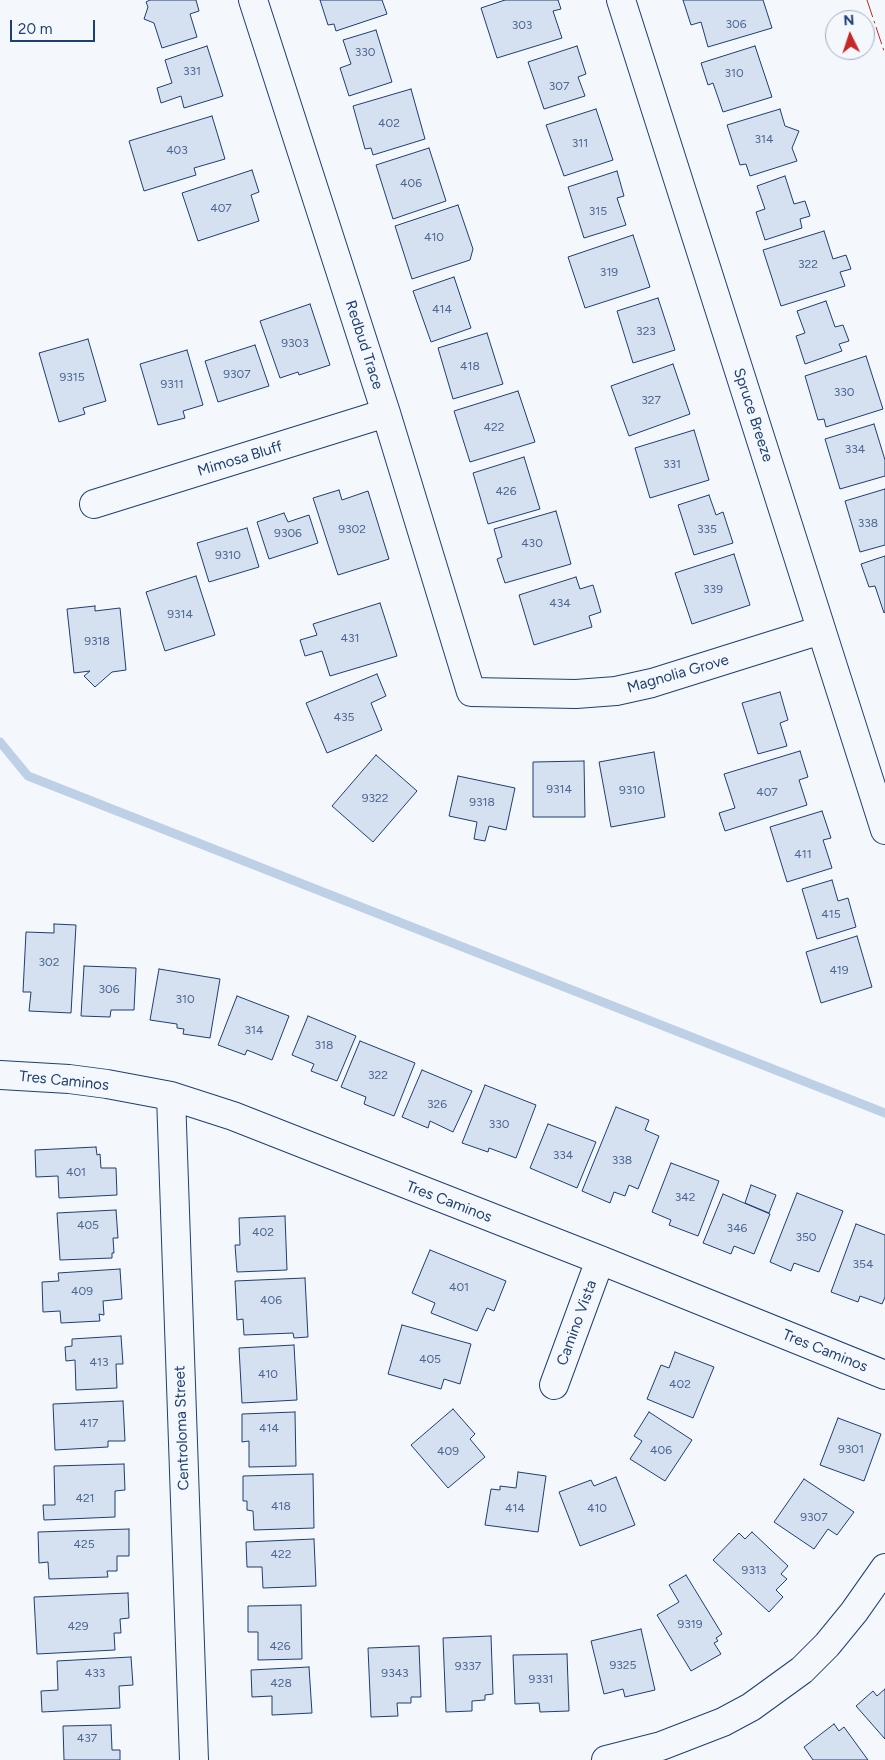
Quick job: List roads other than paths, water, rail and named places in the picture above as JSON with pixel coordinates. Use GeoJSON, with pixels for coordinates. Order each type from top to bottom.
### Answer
{"type":"FeatureCollection","features":[{"type":"Feature","properties":{"kind":"street","name":"Redbud Trace"},"geometry":{"type":"LineString","coordinates":[[253,0],[386,414],[471,692]]}},
{"type":"Feature","properties":{"kind":"street","name":"Spruce Breeze"},"geometry":{"type":"LineString","coordinates":[[621,0],[885,830]]}},
{"type":"Feature","properties":{"kind":"street","name":"Mimosa Bluff"},"geometry":{"type":"LineString","coordinates":[[94,504],[386,414]]}},
{"type":"Feature","properties":{"kind":"street","name":"Magnolia Grove"},"geometry":{"type":"LineString","coordinates":[[471,692],[576,694],[616,691],[652,683],[821,630]]}},
{"type":"Feature","properties":{"kind":"street","name":"Tres Caminos"},"geometry":{"type":"LineString","coordinates":[[0,1075],[70,1079],[171,1096],[233,1116],[600,1260],[885,1375]]}},
{"type":"Feature","properties":{"kind":"street","name":"Centroloma Street"},"geometry":{"type":"LineString","coordinates":[[171,1096],[194,1760]]}},
{"type":"Feature","properties":{"kind":"street","name":"Camino Vista"},"geometry":{"type":"LineString","coordinates":[[554,1385],[600,1260]]}},
{"type":"Feature","properties":{"kind":"street"},"geometry":{"type":"LineString","coordinates":[[606,1760],[661,1746],[722,1722],[751,1708],[802,1670],[827,1645],[854,1612],[885,1568]]}},
{"type":"Feature","properties":{"kind":"waterway"},"geometry":{"type":"LineString","coordinates":[[0,742],[28,776],[885,1113]]}}]}
